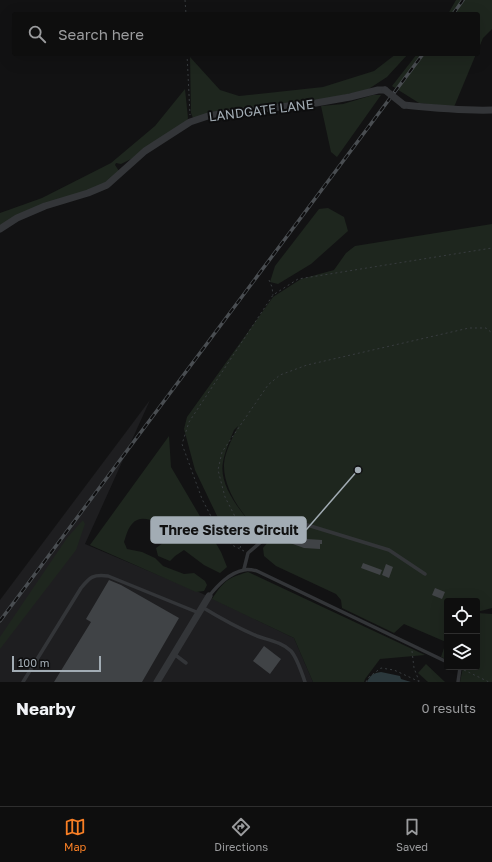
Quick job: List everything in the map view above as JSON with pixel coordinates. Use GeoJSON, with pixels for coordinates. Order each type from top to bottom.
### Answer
{"type":"FeatureCollection","features":[{"type":"Feature","properties":{"kind":"street","name":"LANDGATE LANE"},"geometry":{"type":"LineString","coordinates":[[0,229],[17,218],[45,206],[88,193],[107,185],[145,151],[190,122],[208,116],[316,103],[378,90],[384,90],[404,105],[452,110],[492,110]]}},
{"type":"Feature","properties":{"kind":"street"},"geometry":{"type":"LineString","coordinates":[[157,682],[209,596]]}},
{"type":"Feature","properties":{"kind":"lane"},"geometry":{"type":"LineString","coordinates":[[244,569],[248,553],[270,534],[282,527],[304,524],[389,550],[425,574]]}},
{"type":"Feature","properties":{"kind":"lane"},"geometry":{"type":"LineString","coordinates":[[209,596],[221,581],[244,569],[256,571],[444,661]]}},
{"type":"Feature","properties":{"kind":"lane"},"geometry":{"type":"LineString","coordinates":[[23,682],[81,588],[90,578],[99,575],[108,576],[201,610],[257,636],[276,642],[291,651],[305,682]]}},
{"type":"Feature","properties":{"kind":"lane"},"geometry":{"type":"LineString","coordinates":[[174,654],[186,663]]}},
{"type":"Feature","properties":{"kind":"lane"},"geometry":{"type":"LineString","coordinates":[[458,670],[458,682]]}},
{"type":"Feature","properties":{"kind":"path"},"geometry":{"type":"LineString","coordinates":[[185,0],[186,12]]}},
{"type":"Feature","properties":{"kind":"path"},"geometry":{"type":"LineString","coordinates":[[187,56],[190,122]]}},
{"type":"Feature","properties":{"kind":"path"},"geometry":{"type":"LineString","coordinates":[[248,553],[232,544],[216,526],[202,499],[182,444],[189,422],[273,295],[298,279],[492,248]]}},
{"type":"Feature","properties":{"kind":"path"},"geometry":{"type":"LineString","coordinates":[[269,280],[273,295]]}},
{"type":"Feature","properties":{"kind":"path"},"geometry":{"type":"LineString","coordinates":[[240,549],[243,539],[243,532],[226,497],[218,470],[222,452],[268,385],[280,375],[307,365],[469,328],[486,328],[492,333]]}},
{"type":"Feature","properties":{"kind":"path"},"geometry":{"type":"LineString","coordinates":[[412,645],[414,668],[419,682]]}},
{"type":"Feature","properties":{"kind":"path"},"geometry":{"type":"LineString","coordinates":[[366,682],[368,677],[381,668],[394,670],[419,682]]}},
{"type":"Feature","properties":{"kind":"path"},"geometry":{"type":"LineString","coordinates":[[462,670],[489,682]]}},
{"type":"Feature","properties":{"kind":"shaded area"},"geometry":{"type":"Polygon","coordinates":[[[456,0],[492,0],[492,29],[483,38],[480,45],[480,12],[449,12],[456,0]]]}},
{"type":"Feature","properties":{"kind":"shaded area"},"geometry":{"type":"Polygon","coordinates":[[[393,56],[406,56],[387,77],[367,90],[320,100],[193,118],[191,113],[190,57],[220,90],[239,96],[323,87],[374,71],[393,56]]]}},
{"type":"Feature","properties":{"kind":"shaded area"},"geometry":{"type":"Polygon","coordinates":[[[415,56],[475,56],[454,107],[419,103],[392,86],[415,56]]]}},
{"type":"Feature","properties":{"kind":"shaded area"},"geometry":{"type":"Polygon","coordinates":[[[185,89],[188,118],[186,123],[131,159],[121,164],[116,163],[115,165],[119,171],[107,183],[0,225],[0,213],[42,198],[111,163],[155,126],[185,89]]]}},
{"type":"Feature","properties":{"kind":"shaded area"},"geometry":{"type":"Polygon","coordinates":[[[373,95],[381,95],[337,157],[331,152],[321,106],[343,104],[373,95]]]}},
{"type":"Feature","properties":{"kind":"shaded area"},"geometry":{"type":"Polygon","coordinates":[[[328,208],[344,217],[348,231],[311,264],[278,284],[270,282],[275,266],[319,209],[328,208]]]}},
{"type":"Feature","properties":{"kind":"shaded area"},"geometry":{"type":"Polygon","coordinates":[[[492,224],[492,608],[480,611],[480,598],[444,598],[444,641],[404,624],[394,633],[342,608],[341,600],[336,594],[276,566],[264,556],[263,548],[268,542],[276,541],[257,529],[238,507],[240,510],[260,535],[247,543],[232,540],[219,520],[195,470],[184,429],[187,417],[273,297],[301,279],[334,270],[346,253],[355,246],[492,224]],[[238,426],[234,430],[223,462],[223,472],[225,482],[238,507],[226,481],[224,464],[226,454],[238,426]]]}},
{"type":"Feature","properties":{"kind":"shaded area"},"geometry":{"type":"Polygon","coordinates":[[[150,400],[85,544],[201,593],[294,638],[313,682],[0,682],[0,600],[150,400]]]}},
{"type":"Feature","properties":{"kind":"shaded area"},"geometry":{"type":"Polygon","coordinates":[[[169,436],[171,467],[221,552],[227,567],[220,573],[204,565],[184,550],[170,561],[158,556],[156,548],[163,543],[162,530],[156,523],[144,519],[139,519],[132,524],[128,530],[124,542],[127,549],[142,552],[155,558],[163,566],[184,574],[194,573],[205,581],[207,585],[204,591],[196,592],[90,545],[169,436]]]}},
{"type":"Feature","properties":{"kind":"shaded area"},"geometry":{"type":"Polygon","coordinates":[[[83,520],[85,524],[76,550],[0,649],[0,637],[67,538],[83,520]]]}},
{"type":"Feature","properties":{"kind":"shaded area"},"geometry":{"type":"Polygon","coordinates":[[[248,572],[425,655],[380,659],[364,682],[313,682],[294,638],[212,599],[223,584],[231,578],[248,572]]]}},
{"type":"Feature","properties":{"kind":"shaded area"},"geometry":{"type":"Polygon","coordinates":[[[480,613],[492,614],[492,682],[460,682],[462,670],[480,670],[480,613]]]}},
{"type":"Feature","properties":{"kind":"shaded area"},"geometry":{"type":"Polygon","coordinates":[[[444,648],[444,658],[441,657],[444,648]]]}},
{"type":"Feature","properties":{"kind":"shaded area"},"geometry":{"type":"Polygon","coordinates":[[[426,664],[445,682],[428,682],[418,673],[426,664]]]}},
{"type":"Feature","properties":{"kind":"shaded area"},"geometry":{"type":"Polygon","coordinates":[[[381,672],[400,676],[401,679],[411,682],[367,682],[372,675],[381,672]]]}},
{"type":"Feature","properties":{"kind":"building"},"geometry":{"type":"Polygon","coordinates":[[[281,534],[295,539],[295,535],[307,539],[322,540],[322,544],[320,544],[320,549],[304,548],[279,539],[281,534]]]}},
{"type":"Feature","properties":{"kind":"building"},"geometry":{"type":"Polygon","coordinates":[[[363,563],[382,570],[380,575],[361,568],[363,563]]]}},
{"type":"Feature","properties":{"kind":"building"},"geometry":{"type":"Polygon","coordinates":[[[386,564],[393,567],[389,578],[382,575],[386,564]]]}},
{"type":"Feature","properties":{"kind":"building"},"geometry":{"type":"Polygon","coordinates":[[[109,580],[121,585],[179,618],[142,682],[54,682],[91,622],[86,619],[109,580]]]}},
{"type":"Feature","properties":{"kind":"building"},"geometry":{"type":"Polygon","coordinates":[[[435,588],[445,592],[442,599],[432,595],[435,588]]]}},
{"type":"Feature","properties":{"kind":"building"},"geometry":{"type":"Polygon","coordinates":[[[264,646],[281,659],[270,674],[253,661],[264,646]]]}},
{"type":"Feature","properties":{"kind":"railway"},"geometry":{"type":"LineString","coordinates":[[454,12],[463,0]]}},
{"type":"Feature","properties":{"kind":"railway"},"geometry":{"type":"LineString","coordinates":[[0,621],[422,56]]}},
{"type":"Feature","properties":{"kind":"place","name":"Three Sisters Circuit"},"geometry":{"type":"Point","coordinates":[358,470]}}]}
